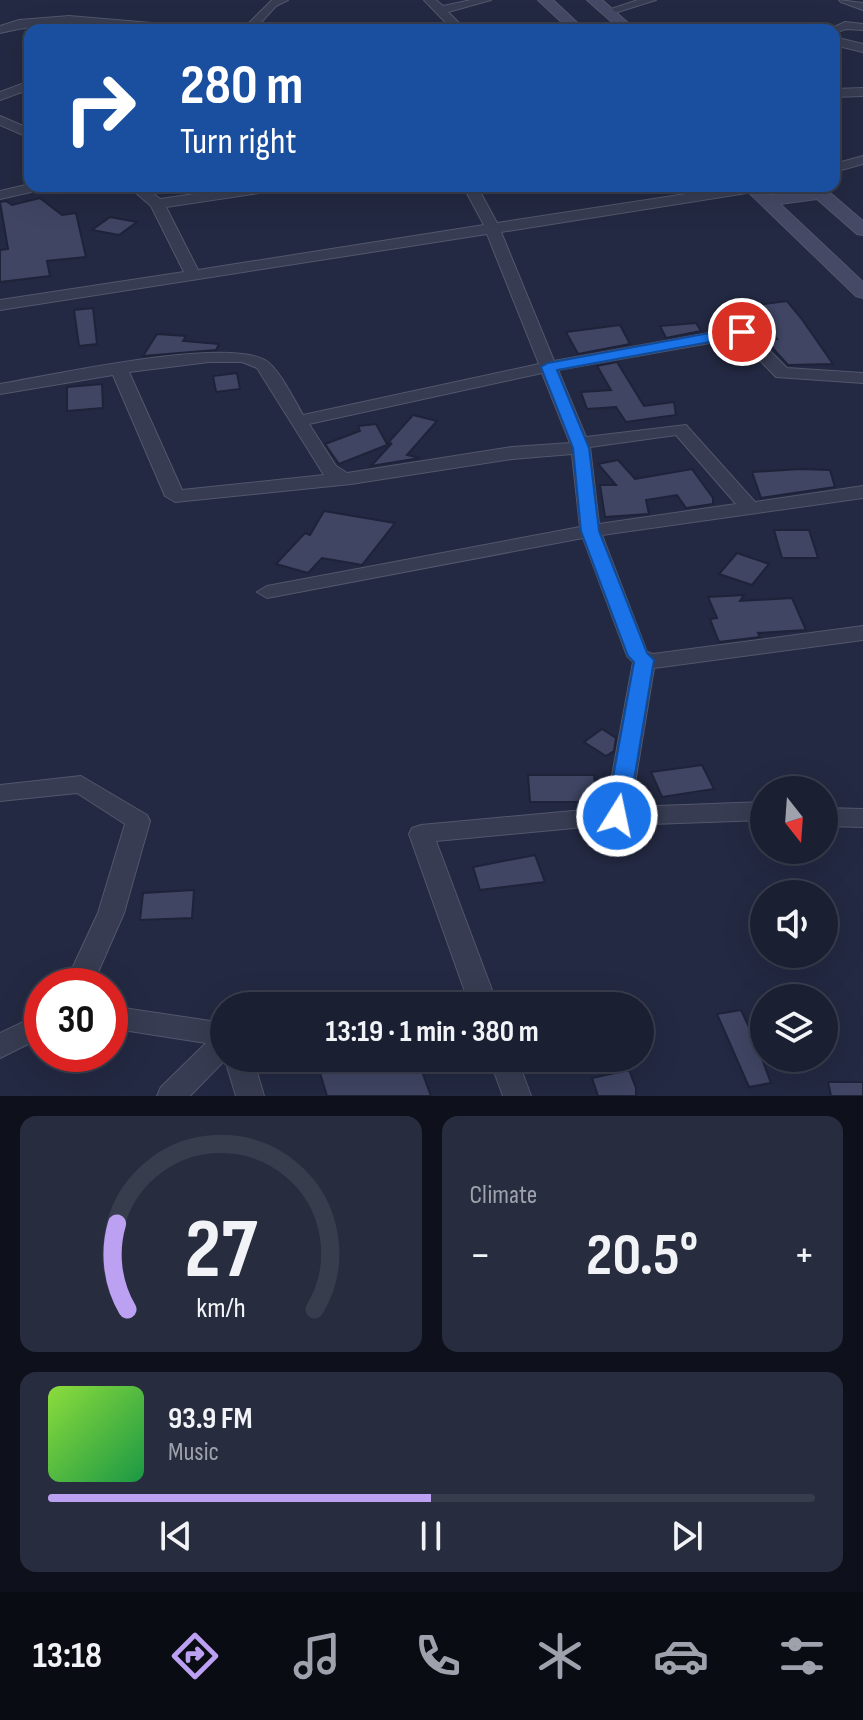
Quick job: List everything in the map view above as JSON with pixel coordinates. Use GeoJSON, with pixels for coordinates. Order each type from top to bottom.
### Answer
{"type":"FeatureCollection","features":[{"type":"Feature","properties":{"kind":"main road"},"geometry":{"type":"LineString","coordinates":[[545,0],[571,24]]}},
{"type":"Feature","properties":{"kind":"main road"},"geometry":{"type":"LineString","coordinates":[[594,0],[622,24]]}},
{"type":"Feature","properties":{"kind":"main road"},"geometry":{"type":"LineString","coordinates":[[757,192],[863,292]]}},
{"type":"Feature","properties":{"kind":"main road"},"geometry":{"type":"LineString","coordinates":[[818,192],[863,230]]}},
{"type":"Feature","properties":{"kind":"street"},"geometry":{"type":"LineString","coordinates":[[254,24],[272,4],[282,0]]}},
{"type":"Feature","properties":{"kind":"street"},"geometry":{"type":"LineString","coordinates":[[430,0],[455,24]]}},
{"type":"Feature","properties":{"kind":"street"},"geometry":{"type":"LineString","coordinates":[[442,10],[485,0]]}},
{"type":"Feature","properties":{"kind":"street"},"geometry":{"type":"LineString","coordinates":[[608,12],[650,0]]}},
{"type":"Feature","properties":{"kind":"street"},"geometry":{"type":"LineString","coordinates":[[845,0],[863,7]]}},
{"type":"Feature","properties":{"kind":"street"},"geometry":{"type":"LineString","coordinates":[[0,30],[16,22],[43,18],[121,24]]}},
{"type":"Feature","properties":{"kind":"street"},"geometry":{"type":"LineString","coordinates":[[840,27],[863,27]]}},
{"type":"Feature","properties":{"kind":"street"},"geometry":{"type":"LineString","coordinates":[[840,42],[863,48]]}},
{"type":"Feature","properties":{"kind":"street"},"geometry":{"type":"LineString","coordinates":[[0,96],[24,87]]}},
{"type":"Feature","properties":{"kind":"street"},"geometry":{"type":"LineString","coordinates":[[840,93],[863,92]]}},
{"type":"Feature","properties":{"kind":"street"},"geometry":{"type":"LineString","coordinates":[[0,120],[24,131]]}},
{"type":"Feature","properties":{"kind":"street"},"geometry":{"type":"LineString","coordinates":[[840,166],[863,160]]}},
{"type":"Feature","properties":{"kind":"street"},"geometry":{"type":"LineString","coordinates":[[0,195],[24,189]]}},
{"type":"Feature","properties":{"kind":"street"},"geometry":{"type":"LineString","coordinates":[[142,192],[157,204],[193,275]]}},
{"type":"Feature","properties":{"kind":"street"},"geometry":{"type":"LineString","coordinates":[[157,204],[238,192]]}},
{"type":"Feature","properties":{"kind":"street"},"geometry":{"type":"LineString","coordinates":[[473,192],[493,229],[580,445],[590,531],[638,656],[644,660],[863,633]]}},
{"type":"Feature","properties":{"kind":"street"},"geometry":{"type":"LineString","coordinates":[[0,305],[757,192]]}},
{"type":"Feature","properties":{"kind":"street"},"geometry":{"type":"LineString","coordinates":[[299,421],[548,367],[742,332],[782,373],[863,378]]}},
{"type":"Feature","properties":{"kind":"street"},"geometry":{"type":"LineString","coordinates":[[0,389],[209,357],[245,357],[263,365],[329,470],[341,477]]}},
{"type":"Feature","properties":{"kind":"street"},"geometry":{"type":"LineString","coordinates":[[119,369],[175,496],[341,477],[680,429],[750,508]]}},
{"type":"Feature","properties":{"kind":"street"},"geometry":{"type":"LineString","coordinates":[[267,592],[590,531],[863,492]]}},
{"type":"Feature","properties":{"kind":"street"},"geometry":{"type":"LineString","coordinates":[[617,816],[644,660]]}},
{"type":"Feature","properties":{"kind":"street"},"geometry":{"type":"LineString","coordinates":[[0,793],[81,784],[138,821],[111,913],[86,968]]}},
{"type":"Feature","properties":{"kind":"street"},"geometry":{"type":"LineString","coordinates":[[479,992],[421,834],[617,816],[750,811]]}},
{"type":"Feature","properties":{"kind":"street"},"geometry":{"type":"LineString","coordinates":[[838,819],[863,818]]}},
{"type":"Feature","properties":{"kind":"street"},"geometry":{"type":"LineString","coordinates":[[128,1020],[210,1032]]}},
{"type":"Feature","properties":{"kind":"street"},"geometry":{"type":"LineString","coordinates":[[0,1046],[24,1033]]}},
{"type":"Feature","properties":{"kind":"street"},"geometry":{"type":"LineString","coordinates":[[171,1096],[210,1057]]}},
{"type":"Feature","properties":{"kind":"street"},"geometry":{"type":"LineString","coordinates":[[243,1072],[250,1096]]}},
{"type":"Feature","properties":{"kind":"street"},"geometry":{"type":"LineString","coordinates":[[508,1072],[517,1096]]}},
{"type":"Feature","properties":{"kind":"building"},"geometry":{"type":"Polygon","coordinates":[[[40,198],[62,215],[76,213],[86,257],[47,261],[50,276],[0,282],[0,250],[8,249],[0,202],[6,201],[12,205],[40,198]]]}},
{"type":"Feature","properties":{"kind":"building"},"geometry":{"type":"Polygon","coordinates":[[[110,217],[137,222],[119,235],[92,230],[110,217]]]}},
{"type":"Feature","properties":{"kind":"building"},"geometry":{"type":"Polygon","coordinates":[[[787,301],[833,364],[788,365],[767,340],[777,339],[749,306],[787,301]]]}},
{"type":"Feature","properties":{"kind":"building"},"geometry":{"type":"Polygon","coordinates":[[[93,308],[97,344],[79,346],[74,310],[93,308]]]}},
{"type":"Feature","properties":{"kind":"building"},"geometry":{"type":"Polygon","coordinates":[[[696,323],[701,331],[666,338],[660,326],[696,323]]]}},
{"type":"Feature","properties":{"kind":"building"},"geometry":{"type":"Polygon","coordinates":[[[620,325],[630,344],[578,354],[566,332],[620,325]]]}},
{"type":"Feature","properties":{"kind":"building"},"geometry":{"type":"Polygon","coordinates":[[[157,334],[186,336],[183,341],[219,344],[216,350],[143,356],[157,334]]]}},
{"type":"Feature","properties":{"kind":"building"},"geometry":{"type":"Polygon","coordinates":[[[617,362],[644,406],[674,402],[676,415],[626,422],[616,407],[587,409],[581,392],[611,390],[597,366],[617,362]]]}},
{"type":"Feature","properties":{"kind":"building"},"geometry":{"type":"Polygon","coordinates":[[[237,373],[240,389],[216,392],[213,376],[237,373]]]}},
{"type":"Feature","properties":{"kind":"building"},"geometry":{"type":"Polygon","coordinates":[[[102,384],[103,408],[67,411],[67,387],[102,384]]]}},
{"type":"Feature","properties":{"kind":"building"},"geometry":{"type":"Polygon","coordinates":[[[413,415],[437,421],[407,455],[420,458],[371,466],[392,443],[339,464],[325,444],[360,431],[358,426],[376,424],[387,444],[413,415]]]}},
{"type":"Feature","properties":{"kind":"building"},"geometry":{"type":"Polygon","coordinates":[[[618,460],[635,479],[692,469],[713,498],[713,504],[686,508],[677,495],[646,500],[649,514],[605,517],[600,485],[616,485],[598,464],[618,460]]]}},
{"type":"Feature","properties":{"kind":"building"},"geometry":{"type":"Polygon","coordinates":[[[830,470],[835,487],[761,498],[752,472],[830,470]]]}},
{"type":"Feature","properties":{"kind":"building"},"geometry":{"type":"Polygon","coordinates":[[[324,511],[395,523],[362,565],[322,558],[308,573],[276,564],[305,533],[310,535],[324,511]]]}},
{"type":"Feature","properties":{"kind":"building"},"geometry":{"type":"Polygon","coordinates":[[[774,530],[809,530],[818,558],[782,558],[774,530]]]}},
{"type":"Feature","properties":{"kind":"building"},"geometry":{"type":"Polygon","coordinates":[[[737,553],[769,564],[752,585],[719,574],[737,553]]]}},
{"type":"Feature","properties":{"kind":"building"},"geometry":{"type":"Polygon","coordinates":[[[744,595],[740,601],[792,598],[806,630],[758,633],[760,637],[719,642],[710,619],[717,618],[708,597],[744,595]]]}},
{"type":"Feature","properties":{"kind":"building"},"geometry":{"type":"Polygon","coordinates":[[[602,729],[616,738],[614,751],[606,756],[584,742],[602,729]]]}},
{"type":"Feature","properties":{"kind":"building"},"geometry":{"type":"Polygon","coordinates":[[[702,765],[714,789],[662,797],[651,772],[702,765]]]}},
{"type":"Feature","properties":{"kind":"building"},"geometry":{"type":"Polygon","coordinates":[[[528,775],[594,775],[597,802],[530,802],[528,775]]]}},
{"type":"Feature","properties":{"kind":"building"},"geometry":{"type":"Polygon","coordinates":[[[535,855],[545,882],[480,890],[473,867],[535,855]]]}},
{"type":"Feature","properties":{"kind":"building"},"geometry":{"type":"Polygon","coordinates":[[[194,890],[192,918],[140,920],[143,893],[194,890]]]}},
{"type":"Feature","properties":{"kind":"building"},"geometry":{"type":"Polygon","coordinates":[[[741,1010],[750,1029],[750,1072],[767,1072],[771,1083],[749,1087],[717,1014],[741,1010]]]}},
{"type":"Feature","properties":{"kind":"building"},"geometry":{"type":"Polygon","coordinates":[[[320,1072],[422,1072],[431,1096],[327,1096],[320,1072]]]}},
{"type":"Feature","properties":{"kind":"building"},"geometry":{"type":"Polygon","coordinates":[[[630,1072],[636,1096],[598,1096],[592,1078],[630,1072]]]}},
{"type":"Feature","properties":{"kind":"building"},"geometry":{"type":"Polygon","coordinates":[[[828,1082],[863,1082],[863,1096],[831,1096],[828,1082]]]}},
{"type":"Feature","properties":{"kind":"route"},"geometry":{"type":"LineString","coordinates":[[617,816],[644,660],[638,656],[590,531],[581,448],[548,367],[742,332]]}}]}
